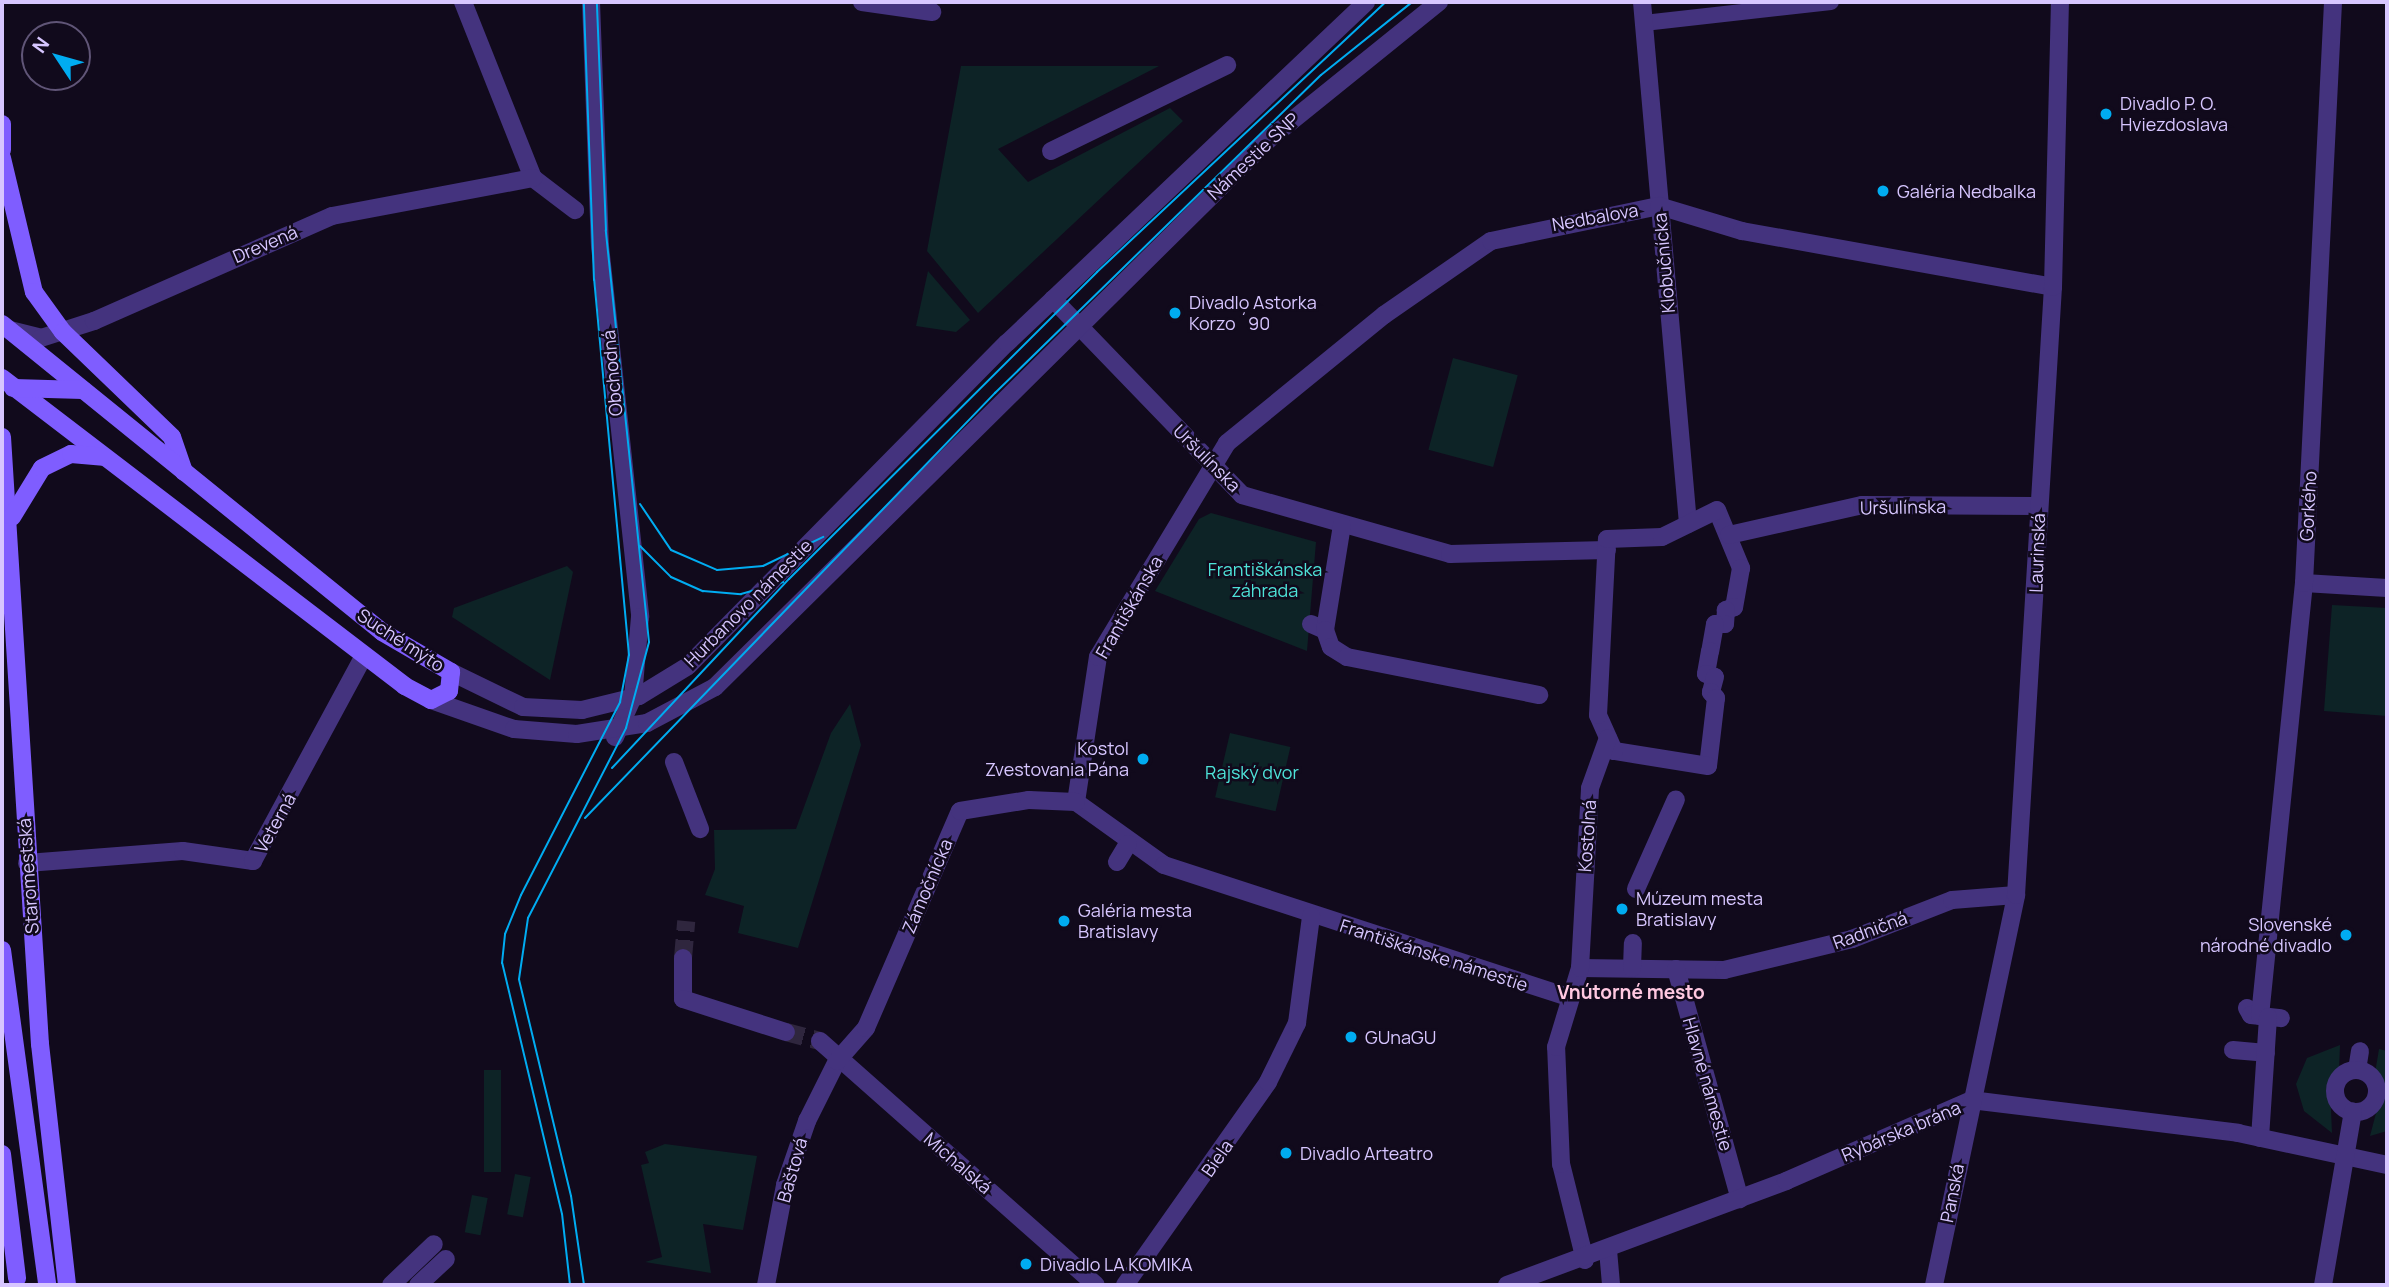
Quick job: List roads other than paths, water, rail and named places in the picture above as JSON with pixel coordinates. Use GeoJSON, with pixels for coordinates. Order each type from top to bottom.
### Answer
{"type":"FeatureCollection","features":[{"type":"Feature","properties":{"kind":"main road"},"geometry":{"type":"LineString","coordinates":[[2,124],[2,150]]}},
{"type":"Feature","properties":{"kind":"main road"},"geometry":{"type":"LineString","coordinates":[[2,158],[34,292],[63,332],[172,437],[184,472]]}},
{"type":"Feature","properties":{"kind":"main road","name":"Suché mýto"},"geometry":{"type":"LineString","coordinates":[[5,327],[382,632],[451,672],[449,691],[431,700],[364,656],[6,385]]}},
{"type":"Feature","properties":{"kind":"main road"},"geometry":{"type":"LineString","coordinates":[[2,365],[6,385],[82,390]]}},
{"type":"Feature","properties":{"kind":"main road"},"geometry":{"type":"LineString","coordinates":[[2,437],[4,463]]}},
{"type":"Feature","properties":{"kind":"main road"},"geometry":{"type":"LineString","coordinates":[[10,523],[42,468],[71,454],[105,458]]}},
{"type":"Feature","properties":{"kind":"main road","name":"Staromestská"},"geometry":{"type":"LineString","coordinates":[[4,463],[10,523],[27,863],[67,1285]]}},
{"type":"Feature","properties":{"kind":"main road","name":"Staromestská"},"geometry":{"type":"LineString","coordinates":[[2,950],[47,1285]]}},
{"type":"Feature","properties":{"kind":"main road"},"geometry":{"type":"LineString","coordinates":[[2,1154],[17,1283]]}},
{"type":"Feature","properties":{"kind":"main road"},"geometry":{"type":"LineString","coordinates":[[2,1233],[17,1283]]}},
{"type":"Feature","properties":{"kind":"street"},"geometry":{"type":"LineString","coordinates":[[463,2],[534,178],[575,210]]}},
{"type":"Feature","properties":{"kind":"street","name":"Obchodná"},"geometry":{"type":"LineString","coordinates":[[591,2],[600,246],[640,617],[634,690],[616,735]]}},
{"type":"Feature","properties":{"kind":"street"},"geometry":{"type":"LineString","coordinates":[[862,2],[932,12]]}},
{"type":"Feature","properties":{"kind":"street","name":"Námestie SNP"},"geometry":{"type":"LineString","coordinates":[[841,510],[1054,299],[1366,2]]}},
{"type":"Feature","properties":{"kind":"street","name":"Námestie SNP"},"geometry":{"type":"LineString","coordinates":[[840,566],[1079,324],[1308,104],[1439,2]]}},
{"type":"Feature","properties":{"kind":"street","name":"Klobučnícka"},"geometry":{"type":"LineString","coordinates":[[1642,2],[1688,524]]}},
{"type":"Feature","properties":{"kind":"street","name":"Laurinská"},"geometry":{"type":"LineString","coordinates":[[1971,1100],[2016,895],[2053,288],[2060,2]]}},
{"type":"Feature","properties":{"kind":"street","name":"Gorkého"},"geometry":{"type":"LineString","coordinates":[[2260,1138],[2266,1053],[2263,1013],[2304,583],[2333,2]]}},
{"type":"Feature","properties":{"kind":"street"},"geometry":{"type":"LineString","coordinates":[[1051,151],[1227,65]]}},
{"type":"Feature","properties":{"kind":"street","name":"Drevená"},"geometry":{"type":"LineString","coordinates":[[5,327],[41,338],[63,332],[332,216],[534,178]]}},
{"type":"Feature","properties":{"kind":"street","name":"Nedbalova"},"geometry":{"type":"LineString","coordinates":[[1211,466],[1227,443],[1332,355],[1481,247],[1514,232],[1659,206],[1742,231],[2053,288]]}},
{"type":"Feature","properties":{"kind":"street"},"geometry":{"type":"LineString","coordinates":[[1054,299],[1079,324]]}},
{"type":"Feature","properties":{"kind":"street","name":"Uršulínska"},"geometry":{"type":"LineString","coordinates":[[1079,324],[1211,466],[1242,495],[1342,525],[1465,555],[1607,550]]}},
{"type":"Feature","properties":{"kind":"street","name":"Františkánska"},"geometry":{"type":"LineString","coordinates":[[1076,802],[1098,657],[1211,466]]}},
{"type":"Feature","properties":{"kind":"street","name":"Uršulínska"},"geometry":{"type":"LineString","coordinates":[[1728,535],[1862,505],[2038,506]]}},
{"type":"Feature","properties":{"kind":"street","name":"Hurbanovo námestie"},"geometry":{"type":"LineString","coordinates":[[451,672],[523,707],[582,710],[634,690],[688,666],[841,510]]}},
{"type":"Feature","properties":{"kind":"street"},"geometry":{"type":"LineString","coordinates":[[1717,510],[1741,568],[1734,607],[1726,610],[1725,624],[1715,624],[1706,674],[1715,677],[1711,691],[1716,698],[1707,766],[1614,751],[1598,715],[1607,539],[1662,537],[1688,524],[1717,510]]}},
{"type":"Feature","properties":{"kind":"street"},"geometry":{"type":"LineString","coordinates":[[1342,525],[1318,627],[1331,647],[1347,657],[1539,695]]}},
{"type":"Feature","properties":{"kind":"street","name":"Hurbanovo námestie"},"geometry":{"type":"LineString","coordinates":[[431,700],[514,729],[616,735],[658,719],[724,680],[840,566]]}},
{"type":"Feature","properties":{"kind":"street"},"geometry":{"type":"LineString","coordinates":[[2304,583],[2387,588]]}},
{"type":"Feature","properties":{"kind":"street","name":"Veterná"},"geometry":{"type":"LineString","coordinates":[[27,863],[183,851],[213,852],[233,863],[253,861],[268,838],[364,656]]}},
{"type":"Feature","properties":{"kind":"street","name":"Kostolná"},"geometry":{"type":"LineString","coordinates":[[1580,968],[1590,788],[1608,738]]}},
{"type":"Feature","properties":{"kind":"street"},"geometry":{"type":"LineString","coordinates":[[674,762],[700,829]]}},
{"type":"Feature","properties":{"kind":"street"},"geometry":{"type":"LineString","coordinates":[[1636,889],[1676,799]]}},
{"type":"Feature","properties":{"kind":"street","name":"Zámočnícka"},"geometry":{"type":"LineString","coordinates":[[837,1061],[866,1028],[960,811],[1029,800],[1076,802]]}},
{"type":"Feature","properties":{"kind":"street","name":"Františkánske námestie"},"geometry":{"type":"LineString","coordinates":[[1076,802],[1128,844],[1164,865],[1311,916],[1563,996]]}},
{"type":"Feature","properties":{"kind":"street"},"geometry":{"type":"LineString","coordinates":[[1117,862],[1128,844]]}},
{"type":"Feature","properties":{"kind":"street","name":"Radničná"},"geometry":{"type":"LineString","coordinates":[[1676,969],[1724,970],[1852,939],[1952,900],[2016,895]]}},
{"type":"Feature","properties":{"kind":"street","name":"Biela"},"geometry":{"type":"LineString","coordinates":[[1125,1285],[1261,1094],[1297,1023],[1311,916]]}},
{"type":"Feature","properties":{"kind":"street"},"geometry":{"type":"LineString","coordinates":[[1632,968],[1633,943]]}},
{"type":"Feature","properties":{"kind":"street"},"geometry":{"type":"LineString","coordinates":[[683,958],[683,999],[786,1032]]}},
{"type":"Feature","properties":{"kind":"street"},"geometry":{"type":"LineString","coordinates":[[1585,1260],[1561,1164],[1556,1048],[1563,996],[1580,968],[1676,969]]}},
{"type":"Feature","properties":{"kind":"street","name":"Hlavné námestie"},"geometry":{"type":"LineString","coordinates":[[1676,969],[1740,1199]]}},
{"type":"Feature","properties":{"kind":"street","name":"Michalská"},"geometry":{"type":"LineString","coordinates":[[820,1041],[837,1061],[1096,1285]]}},
{"type":"Feature","properties":{"kind":"street"},"geometry":{"type":"LineString","coordinates":[[2233,1050],[2266,1053]]}},
{"type":"Feature","properties":{"kind":"street"},"geometry":{"type":"LineString","coordinates":[[2357,1070],[2360,1051]]}},
{"type":"Feature","properties":{"kind":"street","name":"Baštová"},"geometry":{"type":"LineString","coordinates":[[766,1285],[785,1185],[807,1121],[837,1061]]}},
{"type":"Feature","properties":{"kind":"street"},"geometry":{"type":"LineString","coordinates":[[2353,1112],[2334,1093],[2340,1076],[2357,1070]]}},
{"type":"Feature","properties":{"kind":"street"},"geometry":{"type":"LineString","coordinates":[[2323,1285],[2353,1112],[2376,1098],[2373,1080],[2357,1070]]}},
{"type":"Feature","properties":{"kind":"street","name":"Rybárska brána"},"geometry":{"type":"LineString","coordinates":[[1740,1199],[1971,1100],[2146,1115],[2387,1165]]}},
{"type":"Feature","properties":{"kind":"street","name":"Panská"},"geometry":{"type":"LineString","coordinates":[[1934,1285],[1971,1100]]}},
{"type":"Feature","properties":{"kind":"street"},"geometry":{"type":"LineString","coordinates":[[1507,1285],[1585,1260],[1740,1199]]}},
{"type":"Feature","properties":{"kind":"street"},"geometry":{"type":"LineString","coordinates":[[391,1285],[434,1244]]}},
{"type":"Feature","properties":{"kind":"street"},"geometry":{"type":"LineString","coordinates":[[1608,1250],[1611,1285]]}},
{"type":"Feature","properties":{"kind":"street"},"geometry":{"type":"LineString","coordinates":[[418,1285],[446,1259]]}},
{"type":"Feature","properties":{"kind":"lane"},"geometry":{"type":"LineString","coordinates":[[1644,23],[1831,2]]}},
{"type":"Feature","properties":{"kind":"tunnel"},"geometry":{"type":"LineString","coordinates":[[683,958],[686,921]]}},
{"type":"Feature","properties":{"kind":"tunnel"},"geometry":{"type":"LineString","coordinates":[[786,1032],[820,1041]]}},
{"type":"Feature","properties":{"kind":"tram line"},"geometry":{"type":"LineString","coordinates":[[570,1285],[562,1214],[502,963],[505,934],[521,895],[620,702],[629,655],[594,280],[584,2]]}},
{"type":"Feature","properties":{"kind":"tram line"},"geometry":{"type":"LineString","coordinates":[[584,1285],[571,1196],[519,979],[528,918],[626,728],[649,642],[606,230],[597,2]]}},
{"type":"Feature","properties":{"kind":"tram line"},"geometry":{"type":"LineString","coordinates":[[612,768],[789,579],[1097,272],[1386,2]]}},
{"type":"Feature","properties":{"kind":"tram line"},"geometry":{"type":"LineString","coordinates":[[585,818],[995,393],[1321,75],[1412,2]]}},
{"type":"Feature","properties":{"kind":"tram line"},"geometry":{"type":"LineString","coordinates":[[640,504],[671,550],[717,570],[763,566],[823,537]]}},
{"type":"Feature","properties":{"kind":"tram line"},"geometry":{"type":"LineString","coordinates":[[640,546],[671,577],[703,591],[741,594],[783,582]]}},
{"type":"Feature","properties":{"kind":"place","name":"Divadlo P. O. Hviezdoslava"},"geometry":{"type":"Point","coordinates":[2106,114]}},
{"type":"Feature","properties":{"kind":"place","name":"Galéria Nedbalka"},"geometry":{"type":"Point","coordinates":[1883,191]}},
{"type":"Feature","properties":{"kind":"place","name":"Divadlo Astorka Korzo ´90"},"geometry":{"type":"Point","coordinates":[1175,313]}},
{"type":"Feature","properties":{"kind":"place","name":"Kostol Zvestovania Pána"},"geometry":{"type":"Point","coordinates":[1143,759]}},
{"type":"Feature","properties":{"kind":"place","name":"Múzeum mesta Bratislavy"},"geometry":{"type":"Point","coordinates":[1622,909]}},
{"type":"Feature","properties":{"kind":"place","name":"Galéria mesta Bratislavy"},"geometry":{"type":"Point","coordinates":[1064,921]}},
{"type":"Feature","properties":{"kind":"place","name":"Slovenské národné divadlo"},"geometry":{"type":"Point","coordinates":[2346,935]}},
{"type":"Feature","properties":{"kind":"place","name":"GUnaGU"},"geometry":{"type":"Point","coordinates":[1351,1037]}},
{"type":"Feature","properties":{"kind":"place","name":"Divadlo Arteatro"},"geometry":{"type":"Point","coordinates":[1286,1153]}},
{"type":"Feature","properties":{"kind":"place","name":"Divadlo LA KOMIKA"},"geometry":{"type":"Point","coordinates":[1026,1264]}},
{"type":"Feature","properties":{"kind":"district","name":"Vnútorné mesto"},"geometry":{"type":"Point","coordinates":[1631,993]}},
{"type":"Feature","properties":{"kind":"park label","name":"Františkánska záhrada"},"geometry":{"type":"Point","coordinates":[1265,580]}},
{"type":"Feature","properties":{"kind":"park label","name":"Rajský dvor"},"geometry":{"type":"Point","coordinates":[1252,772]}}]}
